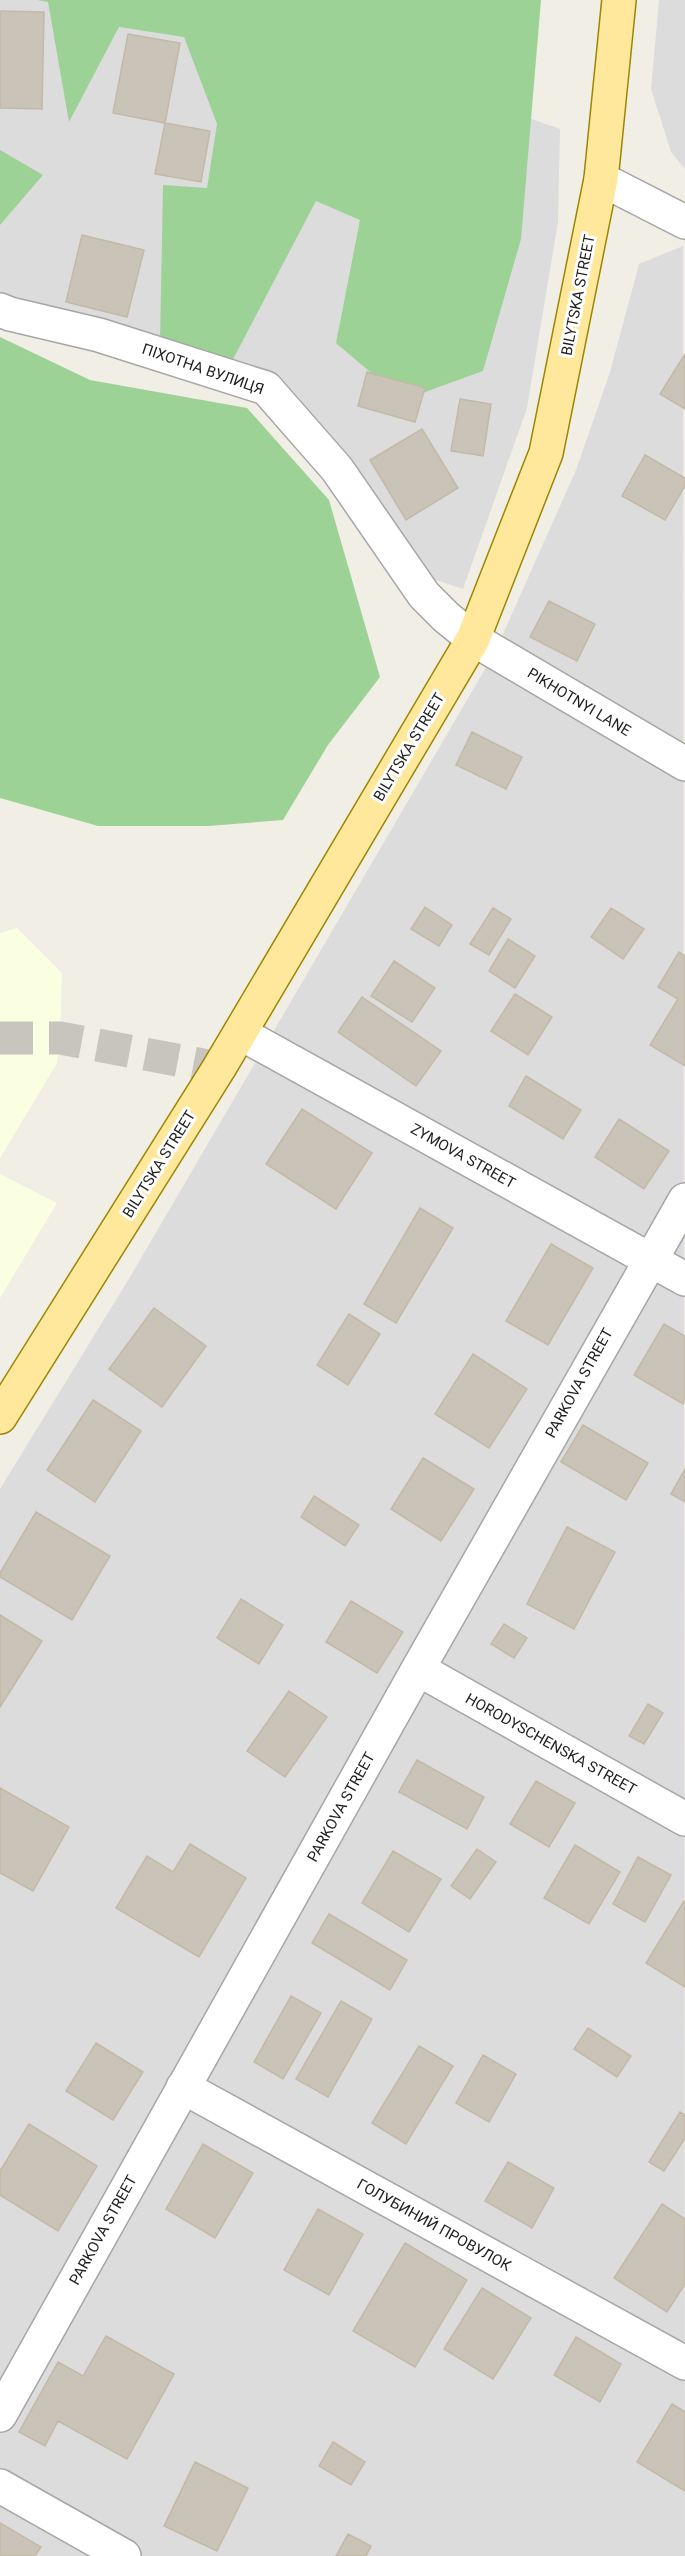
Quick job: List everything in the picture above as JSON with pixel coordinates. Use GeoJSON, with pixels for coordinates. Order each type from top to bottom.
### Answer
{"type":"FeatureCollection","features":[{"type":"Feature","properties":{"kind":"main road","name":"BILYTSKA STREET"},"geometry":{"type":"LineString","coordinates":[[0,1417],[240,1033],[473,639],[546,453],[601,179],[619,0]]}},
{"type":"Feature","properties":{"kind":"street"},"geometry":{"type":"LineString","coordinates":[[601,179],[685,222]]}},
{"type":"Feature","properties":{"kind":"street","name":"ПІХОТНА ВУЛИЦЯ"},"geometry":{"type":"LineString","coordinates":[[0,310],[99,335],[266,388],[337,469],[424,596],[473,639]]}},
{"type":"Feature","properties":{"kind":"street","name":"PIKHOTNYI LANE"},"geometry":{"type":"LineString","coordinates":[[473,639],[685,764]]}},
{"type":"Feature","properties":{"kind":"street","name":"ZYMOVA STREET"},"geometry":{"type":"LineString","coordinates":[[240,1033],[685,1279]]}},
{"type":"Feature","properties":{"kind":"street","name":"PARKOVA STREET"},"geometry":{"type":"LineString","coordinates":[[0,2415],[685,1200]]}},
{"type":"Feature","properties":{"kind":"street","name":"HORODYSCHENSKA STREET"},"geometry":{"type":"LineString","coordinates":[[418,1670],[685,1820]]}},
{"type":"Feature","properties":{"kind":"street","name":"ГОЛУБИНИЙ ПРОВУЛОК"},"geometry":{"type":"LineString","coordinates":[[183,2087],[685,2363]]}},
{"type":"Feature","properties":{"kind":"street"},"geometry":{"type":"LineString","coordinates":[[0,2486],[124,2556]]}},
{"type":"Feature","properties":{"kind":"shaded area"},"geometry":{"type":"Polygon","coordinates":[[[0,0],[197,0],[560,129],[558,222],[527,408],[463,589],[433,579],[275,377],[18,301],[0,293],[0,0]]]}},
{"type":"Feature","properties":{"kind":"shaded area"},"geometry":{"type":"Polygon","coordinates":[[[659,0],[685,0],[685,169],[671,152],[651,89],[659,0]]]}},
{"type":"Feature","properties":{"kind":"shaded area"},"geometry":{"type":"Polygon","coordinates":[[[683,246],[685,2556],[0,2556],[0,1489],[130,1277],[495,652],[576,470],[610,372],[639,264],[683,246]]]}},
{"type":"Feature","properties":{"kind":"shaded area"},"geometry":{"type":"Polygon","coordinates":[[[17,928],[62,973],[60,1038],[57,1063],[0,1158],[0,933],[17,928]]]}},
{"type":"Feature","properties":{"kind":"shaded area"},"geometry":{"type":"Polygon","coordinates":[[[0,1174],[57,1203],[0,1298],[0,1174]]]}},
{"type":"Feature","properties":{"kind":"green space"},"geometry":{"type":"Polygon","coordinates":[[[37,0],[541,0],[521,239],[483,371],[403,400],[336,343],[360,220],[316,201],[229,367],[160,342],[163,185],[207,188],[217,124],[184,37],[119,27],[69,122],[48,2],[37,0]]]}},
{"type":"Feature","properties":{"kind":"green space"},"geometry":{"type":"Polygon","coordinates":[[[0,150],[43,175],[0,225],[0,150]]]}},
{"type":"Feature","properties":{"kind":"green space"},"geometry":{"type":"Polygon","coordinates":[[[0,337],[90,380],[247,408],[329,500],[380,677],[328,745],[283,820],[209,826],[98,826],[0,798],[0,337]]]}},
{"type":"Feature","properties":{"kind":"building"},"geometry":{"type":"Polygon","coordinates":[[[0,11],[44,12],[42,109],[0,108],[0,11]]]}},
{"type":"Feature","properties":{"kind":"building"},"geometry":{"type":"Polygon","coordinates":[[[128,34],[180,43],[165,123],[113,113],[128,34]]]}},
{"type":"Feature","properties":{"kind":"building"},"geometry":{"type":"Polygon","coordinates":[[[165,123],[210,131],[201,182],[155,174],[165,123]]]}},
{"type":"Feature","properties":{"kind":"building"},"geometry":{"type":"Polygon","coordinates":[[[82,235],[144,250],[127,317],[66,302],[82,235]]]}},
{"type":"Feature","properties":{"kind":"building"},"geometry":{"type":"Polygon","coordinates":[[[685,354],[685,409],[660,394],[685,354]]]}},
{"type":"Feature","properties":{"kind":"building"},"geometry":{"type":"Polygon","coordinates":[[[367,372],[425,388],[415,422],[358,406],[367,372]]]}},
{"type":"Feature","properties":{"kind":"building"},"geometry":{"type":"Polygon","coordinates":[[[460,399],[491,404],[483,456],[451,451],[460,399]]]}},
{"type":"Feature","properties":{"kind":"building"},"geometry":{"type":"Polygon","coordinates":[[[422,429],[458,488],[406,520],[370,460],[422,429]]]}},
{"type":"Feature","properties":{"kind":"building"},"geometry":{"type":"Polygon","coordinates":[[[645,455],[685,478],[685,486],[665,520],[622,496],[645,455]]]}},
{"type":"Feature","properties":{"kind":"building"},"geometry":{"type":"Polygon","coordinates":[[[549,601],[595,624],[577,661],[530,637],[549,601]]]}},
{"type":"Feature","properties":{"kind":"building"},"geometry":{"type":"Polygon","coordinates":[[[472,732],[522,757],[506,789],[456,765],[472,732]]]}},
{"type":"Feature","properties":{"kind":"building"},"geometry":{"type":"Polygon","coordinates":[[[425,907],[452,925],[439,946],[411,929],[425,907]]]}},
{"type":"Feature","properties":{"kind":"building"},"geometry":{"type":"Polygon","coordinates":[[[493,908],[511,919],[489,955],[470,944],[493,908]]]}},
{"type":"Feature","properties":{"kind":"building"},"geometry":{"type":"Polygon","coordinates":[[[611,908],[644,929],[623,959],[591,937],[611,908]]]}},
{"type":"Feature","properties":{"kind":"building"},"geometry":{"type":"Polygon","coordinates":[[[508,939],[535,956],[515,988],[489,971],[508,939]]]}},
{"type":"Feature","properties":{"kind":"building"},"geometry":{"type":"Polygon","coordinates":[[[679,952],[685,956],[685,1066],[650,1045],[678,999],[658,987],[679,952]]]}},
{"type":"Feature","properties":{"kind":"building"},"geometry":{"type":"Polygon","coordinates":[[[394,961],[435,988],[412,1022],[371,996],[394,961]]]}},
{"type":"Feature","properties":{"kind":"building"},"geometry":{"type":"Polygon","coordinates":[[[515,994],[552,1017],[528,1055],[491,1031],[515,994]]]}},
{"type":"Feature","properties":{"kind":"building"},"geometry":{"type":"Polygon","coordinates":[[[362,997],[441,1051],[416,1086],[338,1032],[362,997]]]}},
{"type":"Feature","properties":{"kind":"building"},"geometry":{"type":"Polygon","coordinates":[[[526,1076],[581,1110],[563,1139],[509,1106],[526,1076]]]}},
{"type":"Feature","properties":{"kind":"building"},"geometry":{"type":"Polygon","coordinates":[[[302,1109],[372,1153],[336,1209],[266,1164],[302,1109]]]}},
{"type":"Feature","properties":{"kind":"building"},"geometry":{"type":"Polygon","coordinates":[[[619,1119],[669,1151],[644,1189],[595,1157],[619,1119]]]}},
{"type":"Feature","properties":{"kind":"building"},"geometry":{"type":"Polygon","coordinates":[[[420,1208],[453,1228],[396,1323],[364,1304],[420,1208]]]}},
{"type":"Feature","properties":{"kind":"building"},"geometry":{"type":"Polygon","coordinates":[[[551,1244],[593,1268],[548,1345],[506,1321],[551,1244]]]}},
{"type":"Feature","properties":{"kind":"building"},"geometry":{"type":"Polygon","coordinates":[[[154,1308],[206,1346],[162,1407],[109,1369],[154,1308]]]}},
{"type":"Feature","properties":{"kind":"building"},"geometry":{"type":"Polygon","coordinates":[[[349,1314],[380,1334],[348,1385],[317,1365],[349,1314]]]}},
{"type":"Feature","properties":{"kind":"building"},"geometry":{"type":"Polygon","coordinates":[[[664,1324],[685,1336],[685,1400],[683,1404],[634,1375],[664,1324]]]}},
{"type":"Feature","properties":{"kind":"building"},"geometry":{"type":"Polygon","coordinates":[[[473,1354],[527,1389],[489,1448],[435,1414],[473,1354]]]}},
{"type":"Feature","properties":{"kind":"building"},"geometry":{"type":"Polygon","coordinates":[[[93,1400],[141,1431],[95,1502],[47,1470],[93,1400]]]}},
{"type":"Feature","properties":{"kind":"building"},"geometry":{"type":"Polygon","coordinates":[[[583,1425],[648,1463],[626,1500],[561,1462],[583,1425]]]}},
{"type":"Feature","properties":{"kind":"building"},"geometry":{"type":"Polygon","coordinates":[[[423,1458],[474,1489],[441,1541],[391,1509],[423,1458]]]}},
{"type":"Feature","properties":{"kind":"building"},"geometry":{"type":"Polygon","coordinates":[[[685,1469],[685,1502],[671,1494],[685,1469]]]}},
{"type":"Feature","properties":{"kind":"building"},"geometry":{"type":"Polygon","coordinates":[[[314,1496],[359,1525],[345,1546],[301,1517],[314,1496]]]}},
{"type":"Feature","properties":{"kind":"building"},"geometry":{"type":"Polygon","coordinates":[[[36,1512],[110,1556],[72,1620],[0,1577],[0,1573],[36,1512]]]}},
{"type":"Feature","properties":{"kind":"building"},"geometry":{"type":"Polygon","coordinates":[[[567,1527],[615,1552],[574,1629],[527,1604],[567,1527]]]}},
{"type":"Feature","properties":{"kind":"building"},"geometry":{"type":"Polygon","coordinates":[[[241,1599],[283,1625],[259,1664],[217,1638],[241,1599]]]}},
{"type":"Feature","properties":{"kind":"building"},"geometry":{"type":"Polygon","coordinates":[[[351,1601],[403,1632],[377,1673],[326,1642],[351,1601]]]}},
{"type":"Feature","properties":{"kind":"building"},"geometry":{"type":"Polygon","coordinates":[[[0,1615],[42,1641],[0,1707],[0,1615]]]}},
{"type":"Feature","properties":{"kind":"building"},"geometry":{"type":"Polygon","coordinates":[[[504,1624],[527,1638],[514,1658],[491,1644],[504,1624]]]}},
{"type":"Feature","properties":{"kind":"building"},"geometry":{"type":"Polygon","coordinates":[[[289,1691],[327,1717],[285,1777],[247,1751],[289,1691]]]}},
{"type":"Feature","properties":{"kind":"building"},"geometry":{"type":"Polygon","coordinates":[[[648,1704],[663,1713],[644,1744],[629,1736],[648,1704]]]}},
{"type":"Feature","properties":{"kind":"building"},"geometry":{"type":"Polygon","coordinates":[[[417,1760],[484,1797],[467,1829],[399,1792],[417,1760]]]}},
{"type":"Feature","properties":{"kind":"building"},"geometry":{"type":"Polygon","coordinates":[[[536,1781],[575,1803],[549,1847],[510,1824],[536,1781]]]}},
{"type":"Feature","properties":{"kind":"building"},"geometry":{"type":"Polygon","coordinates":[[[0,1788],[69,1827],[33,1891],[0,1873],[0,1788]]]}},
{"type":"Feature","properties":{"kind":"building"},"geometry":{"type":"Polygon","coordinates":[[[190,1844],[246,1878],[199,1957],[116,1908],[147,1856],[173,1872],[190,1844]]]}},
{"type":"Feature","properties":{"kind":"building"},"geometry":{"type":"Polygon","coordinates":[[[575,1845],[620,1872],[589,1924],[544,1898],[575,1845]]]}},
{"type":"Feature","properties":{"kind":"building"},"geometry":{"type":"Polygon","coordinates":[[[477,1849],[496,1862],[470,1899],[451,1886],[477,1849]]]}},
{"type":"Feature","properties":{"kind":"building"},"geometry":{"type":"Polygon","coordinates":[[[393,1851],[441,1879],[409,1932],[362,1903],[393,1851]]]}},
{"type":"Feature","properties":{"kind":"building"},"geometry":{"type":"Polygon","coordinates":[[[638,1857],[671,1875],[645,1922],[613,1904],[638,1857]]]}},
{"type":"Feature","properties":{"kind":"building"},"geometry":{"type":"Polygon","coordinates":[[[685,1902],[685,1987],[646,1963],[685,1902]]]}},
{"type":"Feature","properties":{"kind":"building"},"geometry":{"type":"Polygon","coordinates":[[[329,1914],[407,1960],[390,1990],[312,1943],[329,1914]]]}},
{"type":"Feature","properties":{"kind":"building"},"geometry":{"type":"Polygon","coordinates":[[[291,1996],[321,2013],[283,2079],[254,2062],[291,1996]]]}},
{"type":"Feature","properties":{"kind":"building"},"geometry":{"type":"Polygon","coordinates":[[[341,2001],[372,2019],[328,2097],[296,2079],[341,2001]]]}},
{"type":"Feature","properties":{"kind":"building"},"geometry":{"type":"Polygon","coordinates":[[[588,2028],[631,2056],[617,2077],[574,2049],[588,2028]]]}},
{"type":"Feature","properties":{"kind":"building"},"geometry":{"type":"Polygon","coordinates":[[[96,2043],[143,2072],[113,2120],[66,2091],[96,2043]]]}},
{"type":"Feature","properties":{"kind":"building"},"geometry":{"type":"Polygon","coordinates":[[[419,2046],[453,2066],[406,2144],[372,2123],[419,2046]]]}},
{"type":"Feature","properties":{"kind":"building"},"geometry":{"type":"Polygon","coordinates":[[[483,2055],[516,2074],[489,2122],[456,2103],[483,2055]]]}},
{"type":"Feature","properties":{"kind":"building"},"geometry":{"type":"Polygon","coordinates":[[[680,2112],[685,2115],[685,2138],[664,2171],[649,2162],[680,2112]]]}},
{"type":"Feature","properties":{"kind":"building"},"geometry":{"type":"Polygon","coordinates":[[[29,2124],[97,2166],[58,2231],[0,2195],[0,2171],[29,2124]]]}},
{"type":"Feature","properties":{"kind":"building"},"geometry":{"type":"Polygon","coordinates":[[[203,2144],[253,2173],[215,2238],[166,2209],[203,2144]]]}},
{"type":"Feature","properties":{"kind":"building"},"geometry":{"type":"Polygon","coordinates":[[[508,2162],[554,2188],[532,2228],[485,2201],[508,2162]]]}},
{"type":"Feature","properties":{"kind":"building"},"geometry":{"type":"Polygon","coordinates":[[[662,2204],[685,2219],[685,2284],[667,2312],[614,2278],[662,2204]]]}},
{"type":"Feature","properties":{"kind":"building"},"geometry":{"type":"Polygon","coordinates":[[[318,2209],[363,2234],[329,2295],[284,2270],[318,2209]]]}},
{"type":"Feature","properties":{"kind":"building"},"geometry":{"type":"Polygon","coordinates":[[[405,2243],[467,2280],[415,2367],[353,2331],[405,2243]]]}},
{"type":"Feature","properties":{"kind":"building"},"geometry":{"type":"Polygon","coordinates":[[[482,2288],[531,2318],[493,2379],[444,2349],[482,2288]]]}},
{"type":"Feature","properties":{"kind":"building"},"geometry":{"type":"Polygon","coordinates":[[[106,2336],[174,2374],[127,2459],[58,2421],[45,2446],[19,2432],[58,2362],[83,2376],[106,2336]]]}},
{"type":"Feature","properties":{"kind":"building"},"geometry":{"type":"Polygon","coordinates":[[[576,2337],[621,2364],[600,2402],[554,2375],[576,2337]]]}},
{"type":"Feature","properties":{"kind":"building"},"geometry":{"type":"Polygon","coordinates":[[[672,2404],[685,2412],[685,2491],[637,2462],[672,2404]]]}},
{"type":"Feature","properties":{"kind":"building"},"geometry":{"type":"Polygon","coordinates":[[[333,2442],[365,2462],[351,2485],[319,2466],[333,2442]]]}},
{"type":"Feature","properties":{"kind":"building"},"geometry":{"type":"Polygon","coordinates":[[[195,2462],[248,2488],[217,2551],[164,2526],[195,2462]]]}},
{"type":"Feature","properties":{"kind":"building"},"geometry":{"type":"Polygon","coordinates":[[[0,2523],[41,2547],[35,2556],[0,2556],[0,2523]]]}},
{"type":"Feature","properties":{"kind":"building"},"geometry":{"type":"Polygon","coordinates":[[[348,2534],[371,2546],[366,2556],[336,2556],[348,2534]]]}},
{"type":"Feature","properties":{"kind":"tunnel"},"geometry":{"type":"LineString","coordinates":[[0,1038],[60,1038],[219,1068]]}}]}
